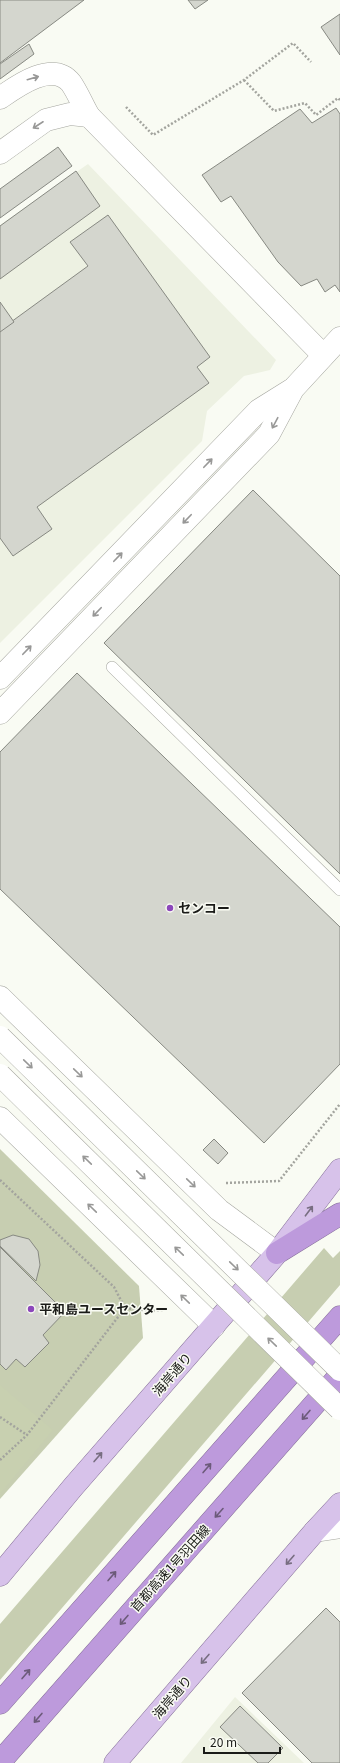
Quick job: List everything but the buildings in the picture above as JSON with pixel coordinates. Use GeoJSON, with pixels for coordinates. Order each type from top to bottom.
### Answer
{"type":"FeatureCollection","features":[{"type":"Feature","properties":{"kind":"highway"},"geometry":{"type":"LineString","coordinates":[[277,1253],[340,1214]]}},
{"type":"Feature","properties":{"kind":"highway"},"geometry":{"type":"LineString","coordinates":[[0,1703],[340,1317]]}},
{"type":"Feature","properties":{"kind":"highway","name":"首都高速1号羽田線"},"geometry":{"type":"LineString","coordinates":[[0,1762],[340,1375]]}},
{"type":"Feature","properties":{"kind":"main road","name":"海岸通り"},"geometry":{"type":"LineString","coordinates":[[0,1575],[73,1487],[277,1253],[340,1170]]}},
{"type":"Feature","properties":{"kind":"main road"},"geometry":{"type":"LineString","coordinates":[[0,1555],[73,1487]]}},
{"type":"Feature","properties":{"kind":"main road","name":"海岸通り"},"geometry":{"type":"LineString","coordinates":[[119,1760],[315,1530],[340,1504]]}},
{"type":"Feature","properties":{"kind":"street"},"geometry":{"type":"LineString","coordinates":[[0,98],[27,79],[44,75],[59,75],[71,82],[89,116],[323,355]]}},
{"type":"Feature","properties":{"kind":"street"},"geometry":{"type":"LineString","coordinates":[[0,153],[46,120],[70,114],[89,116]]}},
{"type":"Feature","properties":{"kind":"street"},"geometry":{"type":"LineString","coordinates":[[0,713],[269,434],[293,389],[340,338]]}},
{"type":"Feature","properties":{"kind":"street"},"geometry":{"type":"LineString","coordinates":[[0,678],[259,410],[293,389]]}},
{"type":"Feature","properties":{"kind":"street"},"geometry":{"type":"LineString","coordinates":[[0,997],[219,1210],[277,1253]]}},
{"type":"Feature","properties":{"kind":"street"},"geometry":{"type":"LineString","coordinates":[[0,1037],[340,1370]]}},
{"type":"Feature","properties":{"kind":"street"},"geometry":{"type":"LineString","coordinates":[[0,1075],[340,1409]]}},
{"type":"Feature","properties":{"kind":"street"},"geometry":{"type":"LineString","coordinates":[[0,1118],[214,1326]]}},
{"type":"Feature","properties":{"kind":"street"},"geometry":{"type":"LineString","coordinates":[[315,1530],[340,1527]]}},
{"type":"Feature","properties":{"kind":"lane"},"geometry":{"type":"LineString","coordinates":[[112,667],[340,890]]}},
{"type":"Feature","properties":{"kind":"path"},"geometry":{"type":"LineString","coordinates":[[126,107],[153,135],[244,80],[293,43],[311,62]]}},
{"type":"Feature","properties":{"kind":"path"},"geometry":{"type":"LineString","coordinates":[[244,80],[274,111],[305,103],[316,115],[338,98],[340,100]]}},
{"type":"Feature","properties":{"kind":"path"},"geometry":{"type":"LineString","coordinates":[[227,1183],[279,1181],[340,1104]]}},
{"type":"Feature","properties":{"kind":"path"},"geometry":{"type":"LineString","coordinates":[[0,1180],[114,1287],[125,1308]]}},
{"type":"Feature","properties":{"kind":"path"},"geometry":{"type":"LineString","coordinates":[[125,1308],[154,1311]]}},
{"type":"Feature","properties":{"kind":"path"},"geometry":{"type":"LineString","coordinates":[[0,1460],[27,1435],[125,1308]]}},
{"type":"Feature","properties":{"kind":"path"},"geometry":{"type":"LineString","coordinates":[[0,1418],[27,1435]]}},
{"type":"Feature","properties":{"kind":"shaded area"},"geometry":{"type":"Polygon","coordinates":[[[88,164],[276,360],[270,370],[244,376],[207,411],[202,441],[0,643],[0,225],[88,164]]]}},
{"type":"Feature","properties":{"kind":"shaded area"},"geometry":{"type":"Polygon","coordinates":[[[235,1697],[304,1763],[181,1763],[235,1697]]]}},
{"type":"Feature","properties":{"kind":"green space"},"geometry":{"type":"Polygon","coordinates":[[[0,1149],[139,1286],[143,1338],[0,1499],[0,1149]]]}},
{"type":"Feature","properties":{"kind":"green space"},"geometry":{"type":"Polygon","coordinates":[[[324,1248],[333,1258],[340,1251],[340,1285],[0,1680],[0,1624],[324,1248]]]}},
{"type":"Feature","properties":{"kind":"green space"},"geometry":{"type":"Polygon","coordinates":[[[0,1385],[53,1430],[0,1494],[0,1385]]]}},
{"type":"Feature","properties":{"kind":"place","name":"センコー"},"geometry":{"type":"Point","coordinates":[170,908]}},
{"type":"Feature","properties":{"kind":"place","name":"平和島ユースセンター"},"geometry":{"type":"Point","coordinates":[31,1309]}}]}
